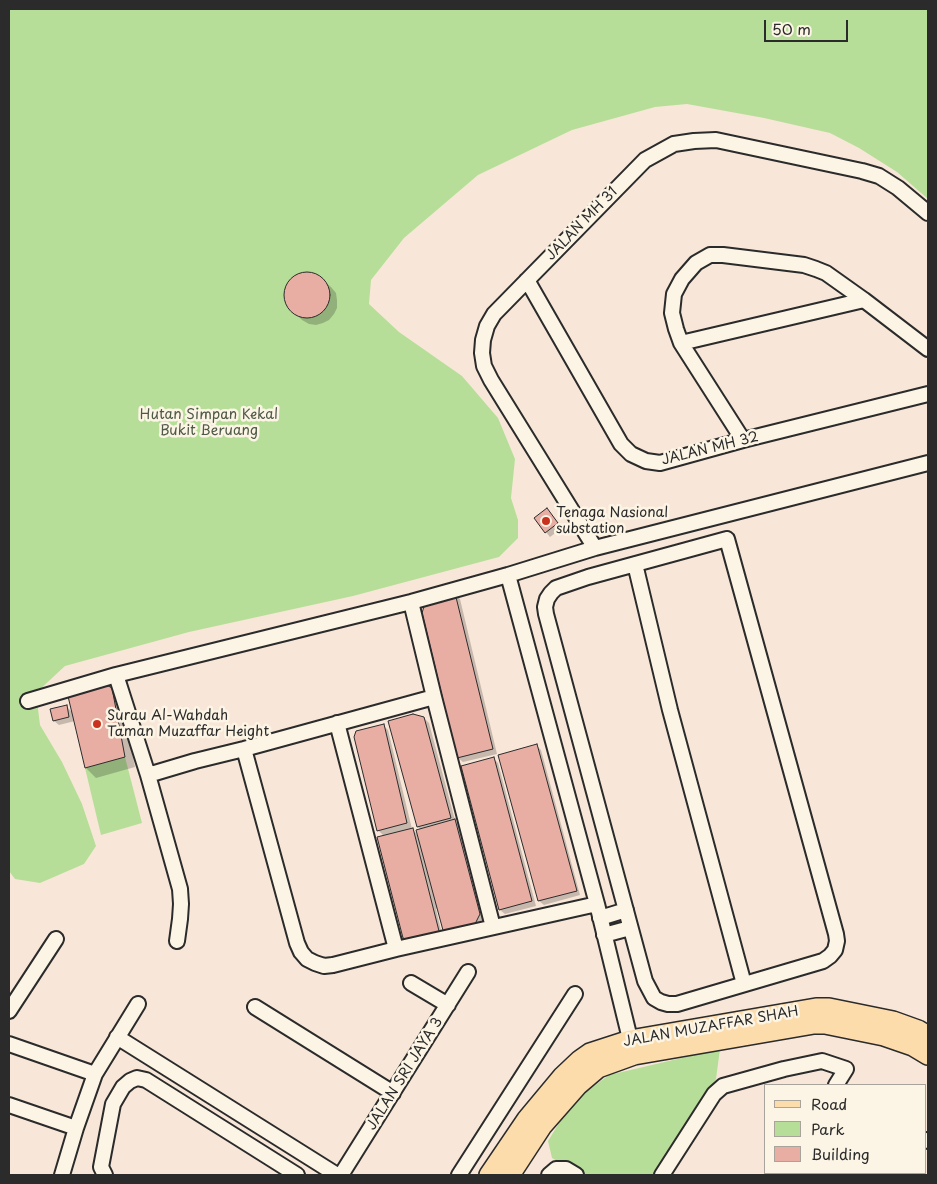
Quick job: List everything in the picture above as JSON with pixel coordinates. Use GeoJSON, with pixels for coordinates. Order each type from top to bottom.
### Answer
{"type":"FeatureCollection","features":[{"type":"Feature","properties":{"kind":"main road","name":"JALAN MUZAFFAR SHAH"},"geometry":{"type":"LineString","coordinates":[[510,1175],[542,1126],[578,1085],[598,1068],[632,1048],[816,1008],[829,1008],[893,1021],[918,1030],[928,1036]]}},
{"type":"Feature","properties":{"kind":"main road","name":"JALAN MUZAFFAR SHAH"},"geometry":{"type":"LineString","coordinates":[[489,1175],[527,1119],[562,1077],[580,1060],[590,1054],[825,1024],[884,1036],[913,1046],[928,1055]]}},
{"type":"Feature","properties":{"kind":"street","name":"JALAN MH 31"},"geometry":{"type":"LineString","coordinates":[[595,548],[491,380],[484,366],[483,340],[487,326],[494,314],[644,160],[674,144],[716,140],[879,176],[898,188],[928,213]]}},
{"type":"Feature","properties":{"kind":"street"},"geometry":{"type":"LineString","coordinates":[[744,440],[681,343],[672,313],[674,294],[682,278],[696,263],[710,255],[804,265],[826,273],[928,349]]}},
{"type":"Feature","properties":{"kind":"street","name":"JALAN MH 32"},"geometry":{"type":"LineString","coordinates":[[526,280],[621,444],[631,454],[646,461],[660,463],[928,394]]}},
{"type":"Feature","properties":{"kind":"street"},"geometry":{"type":"LineString","coordinates":[[681,343],[864,300]]}},
{"type":"Feature","properties":{"kind":"street"},"geometry":{"type":"LineString","coordinates":[[28,701],[116,675],[411,602],[595,548],[928,463]]}},
{"type":"Feature","properties":{"kind":"street"},"geometry":{"type":"LineString","coordinates":[[727,539],[837,941],[835,950],[823,961],[677,1004],[668,1004],[654,998],[645,981],[545,607],[547,599],[556,588],[588,576],[635,564],[727,539]]}},
{"type":"Feature","properties":{"kind":"street"},"geometry":{"type":"LineString","coordinates":[[635,564],[670,710],[744,984]]}},
{"type":"Feature","properties":{"kind":"street"},"geometry":{"type":"LineString","coordinates":[[508,575],[597,904],[632,1048]]}},
{"type":"Feature","properties":{"kind":"street"},"geometry":{"type":"LineString","coordinates":[[411,602],[493,927]]}},
{"type":"Feature","properties":{"kind":"street"},"geometry":{"type":"LineString","coordinates":[[116,675],[148,775],[180,889],[180,919],[176,941]]}},
{"type":"Feature","properties":{"kind":"street"},"geometry":{"type":"LineString","coordinates":[[148,775],[434,697]]}},
{"type":"Feature","properties":{"kind":"street"},"geometry":{"type":"LineString","coordinates":[[336,723],[396,949]]}},
{"type":"Feature","properties":{"kind":"street"},"geometry":{"type":"LineString","coordinates":[[244,749],[297,943],[307,959],[316,963],[324,966],[333,965],[597,904]]}},
{"type":"Feature","properties":{"kind":"street"},"geometry":{"type":"LineString","coordinates":[[600,918],[626,910]]}},
{"type":"Feature","properties":{"kind":"street"},"geometry":{"type":"LineString","coordinates":[[604,935],[630,928]]}},
{"type":"Feature","properties":{"kind":"street"},"geometry":{"type":"LineString","coordinates":[[9,1011],[56,939]]}},
{"type":"Feature","properties":{"kind":"street","name":"JALAN SRI JAYA 3"},"geometry":{"type":"LineString","coordinates":[[341,1175],[468,972]]}},
{"type":"Feature","properties":{"kind":"street"},"geometry":{"type":"LineString","coordinates":[[410,982],[448,1005]]}},
{"type":"Feature","properties":{"kind":"street"},"geometry":{"type":"LineString","coordinates":[[458,1175],[575,994]]}},
{"type":"Feature","properties":{"kind":"street"},"geometry":{"type":"LineString","coordinates":[[62,1175],[95,1074],[138,1004]]}},
{"type":"Feature","properties":{"kind":"street"},"geometry":{"type":"LineString","coordinates":[[255,1007],[393,1093]]}},
{"type":"Feature","properties":{"kind":"street"},"geometry":{"type":"LineString","coordinates":[[117,1037],[336,1175]]}},
{"type":"Feature","properties":{"kind":"street"},"geometry":{"type":"LineString","coordinates":[[9,1044],[95,1074]]}},
{"type":"Feature","properties":{"kind":"street"},"geometry":{"type":"LineString","coordinates":[[662,1175],[714,1094],[723,1086],[784,1069],[822,1061],[846,1069],[837,1084]]}},
{"type":"Feature","properties":{"kind":"street"},"geometry":{"type":"LineString","coordinates":[[105,1175],[101,1167],[113,1104],[124,1087],[130,1081],[137,1078],[146,1080],[297,1175]]}},
{"type":"Feature","properties":{"kind":"street"},"geometry":{"type":"LineString","coordinates":[[9,1106],[76,1128]]}},
{"type":"Feature","properties":{"kind":"street"},"geometry":{"type":"LineString","coordinates":[[549,1175],[556,1169],[566,1169],[576,1175]]}},
{"type":"Feature","properties":{"kind":"green space","name":"Hutan Simpan Kekal Bukit Beruang"},"geometry":{"type":"Polygon","coordinates":[[[9,9],[928,9],[928,199],[897,172],[859,148],[830,133],[764,118],[687,104],[655,107],[572,130],[478,175],[404,238],[371,280],[369,304],[399,332],[462,376],[498,418],[515,459],[511,498],[518,520],[518,538],[499,557],[353,596],[189,632],[65,666],[36,693],[40,725],[62,762],[82,804],[96,846],[84,864],[40,883],[15,879],[9,871],[9,9]]]}},
{"type":"Feature","properties":{"kind":"green space"},"geometry":{"type":"Polygon","coordinates":[[[125,757],[142,823],[101,835],[85,768],[125,757]]]}},
{"type":"Feature","properties":{"kind":"green space"},"geometry":{"type":"Polygon","coordinates":[[[720,1049],[716,1079],[655,1175],[582,1175],[552,1158],[548,1141],[572,1102],[609,1075],[720,1049]]]}},
{"type":"Feature","properties":{"kind":"building"},"geometry":{"type":"Polygon","coordinates":[[[303,272],[311,272],[320,276],[326,282],[330,295],[326,308],[320,314],[311,318],[303,318],[294,314],[288,308],[284,299],[284,291],[288,282],[294,276],[303,272]]]}},
{"type":"Feature","properties":{"kind":"building","name":"Tenaga Nasional substation"},"geometry":{"type":"Polygon","coordinates":[[[547,508],[558,523],[545,533],[534,518],[547,508]]]}},
{"type":"Feature","properties":{"kind":"building"},"geometry":{"type":"Polygon","coordinates":[[[455,593],[493,749],[457,758],[422,613],[426,600],[455,593]]]}},
{"type":"Feature","properties":{"kind":"building","name":"Surau Al-Wahdah Taman Muzaffar Height"},"geometry":{"type":"Polygon","coordinates":[[[103,683],[112,688],[125,757],[85,768],[67,692],[103,683]]]}},
{"type":"Feature","properties":{"kind":"building"},"geometry":{"type":"Polygon","coordinates":[[[67,705],[69,717],[53,721],[50,709],[67,705]]]}},
{"type":"Feature","properties":{"kind":"building"},"geometry":{"type":"Polygon","coordinates":[[[413,714],[424,717],[451,818],[417,827],[388,721],[413,714]]]}},
{"type":"Feature","properties":{"kind":"building"},"geometry":{"type":"Polygon","coordinates":[[[384,724],[407,823],[377,831],[354,737],[356,731],[384,724]]]}},
{"type":"Feature","properties":{"kind":"building"},"geometry":{"type":"Polygon","coordinates":[[[537,744],[577,891],[538,901],[498,755],[537,744]]]}},
{"type":"Feature","properties":{"kind":"building"},"geometry":{"type":"Polygon","coordinates":[[[494,757],[532,901],[499,910],[461,766],[494,757]]]}},
{"type":"Feature","properties":{"kind":"building"},"geometry":{"type":"Polygon","coordinates":[[[455,819],[480,914],[474,926],[444,934],[416,830],[455,819]]]}},
{"type":"Feature","properties":{"kind":"building"},"geometry":{"type":"Polygon","coordinates":[[[413,828],[440,935],[412,942],[403,938],[377,837],[413,828]]]}},
{"type":"Feature","properties":{"kind":"place","name":"Tenaga Nasional substation"},"geometry":{"type":"Point","coordinates":[546,521]}},
{"type":"Feature","properties":{"kind":"place","name":"Surau Al-Wahdah Taman Muzaffar Height"},"geometry":{"type":"Point","coordinates":[97,724]}}]}
